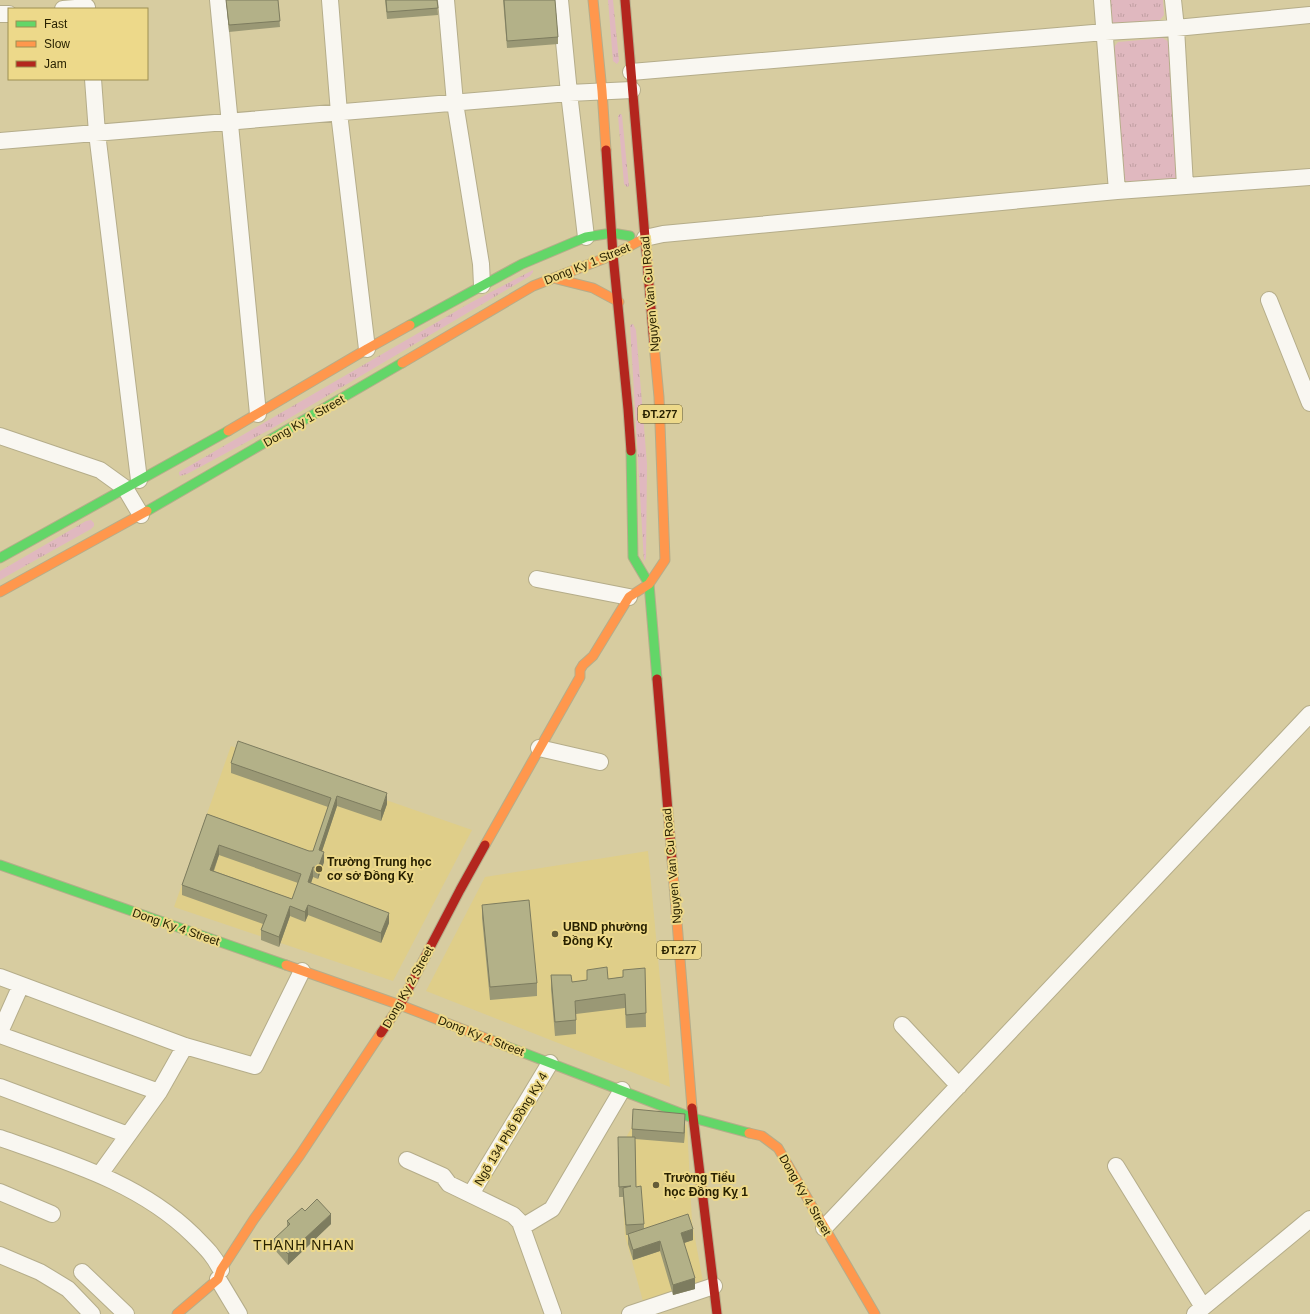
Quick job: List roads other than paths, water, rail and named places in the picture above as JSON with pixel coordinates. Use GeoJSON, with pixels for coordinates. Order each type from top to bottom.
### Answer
{"type":"FeatureCollection","features":[{"type":"Feature","properties":{"kind":"main road","name":"Nguyen Van Cu Road"},"geometry":{"type":"LineString","coordinates":[[593,0],[602,91],[613,255],[619,302],[630,438],[633,557],[649,584],[693,1118],[717,1314]]}},
{"type":"Feature","properties":{"kind":"main road","name":"Nguyen Van Cu Road"},"geometry":{"type":"LineString","coordinates":[[625,0],[659,397],[665,560],[649,584]]}},
{"type":"Feature","properties":{"kind":"main road","name":"Dong Ky 1 Street"},"geometry":{"type":"LineString","coordinates":[[0,558],[169,465],[367,349],[532,259],[586,237],[612,233],[645,238]]}},
{"type":"Feature","properties":{"kind":"main road","name":"Dong Ky 1 Street"},"geometry":{"type":"LineString","coordinates":[[0,592],[141,515],[464,328],[533,286],[613,255],[645,238]]}},
{"type":"Feature","properties":{"kind":"main road"},"geometry":{"type":"LineString","coordinates":[[553,278],[594,288],[619,302]]}},
{"type":"Feature","properties":{"kind":"main road","name":"Dong Ky 2 Street"},"geometry":{"type":"LineString","coordinates":[[177,1314],[219,1275],[254,1220],[300,1155],[400,1006],[460,890],[580,677],[590,669],[593,662],[593,656],[629,597],[649,584]]}},
{"type":"Feature","properties":{"kind":"main road","name":"Dong Ky 4 Street"},"geometry":{"type":"LineString","coordinates":[[0,865],[400,1006],[693,1118],[762,1136],[778,1148],[875,1314]]}},
{"type":"Feature","properties":{"kind":"street"},"geometry":{"type":"LineString","coordinates":[[218,0],[258,414]]}},
{"type":"Feature","properties":{"kind":"street"},"geometry":{"type":"LineString","coordinates":[[330,0],[339,113],[367,349]]}},
{"type":"Feature","properties":{"kind":"street"},"geometry":{"type":"LineString","coordinates":[[446,0],[455,103],[481,264],[482,285]]}},
{"type":"Feature","properties":{"kind":"street"},"geometry":{"type":"LineString","coordinates":[[560,0],[586,237]]}},
{"type":"Feature","properties":{"kind":"street"},"geometry":{"type":"LineString","coordinates":[[1102,0],[1117,191]]}},
{"type":"Feature","properties":{"kind":"street"},"geometry":{"type":"LineString","coordinates":[[1173,0],[1185,186]]}},
{"type":"Feature","properties":{"kind":"street"},"geometry":{"type":"LineString","coordinates":[[69,8],[87,5]]}},
{"type":"Feature","properties":{"kind":"street"},"geometry":{"type":"LineString","coordinates":[[631,72],[1310,16]]}},
{"type":"Feature","properties":{"kind":"street"},"geometry":{"type":"LineString","coordinates":[[93,80],[132,484],[141,515]]}},
{"type":"Feature","properties":{"kind":"street"},"geometry":{"type":"LineString","coordinates":[[0,141],[569,93],[632,90]]}},
{"type":"Feature","properties":{"kind":"street"},"geometry":{"type":"LineString","coordinates":[[645,238],[664,234],[1117,191],[1310,177]]}},
{"type":"Feature","properties":{"kind":"street"},"geometry":{"type":"LineString","coordinates":[[1269,300],[1310,403]]}},
{"type":"Feature","properties":{"kind":"street"},"geometry":{"type":"LineString","coordinates":[[0,436],[100,470],[132,484]]}},
{"type":"Feature","properties":{"kind":"street"},"geometry":{"type":"LineString","coordinates":[[537,579],[629,597]]}},
{"type":"Feature","properties":{"kind":"street"},"geometry":{"type":"LineString","coordinates":[[824,1228],[1310,714]]}},
{"type":"Feature","properties":{"kind":"street"},"geometry":{"type":"LineString","coordinates":[[539,748],[600,762]]}},
{"type":"Feature","properties":{"kind":"street"},"geometry":{"type":"LineString","coordinates":[[0,977],[185,1046],[254,1066],[302,971]]}},
{"type":"Feature","properties":{"kind":"street"},"geometry":{"type":"LineString","coordinates":[[21,985],[0,1034],[159,1092]]}},
{"type":"Feature","properties":{"kind":"street"},"geometry":{"type":"LineString","coordinates":[[902,1025],[959,1086]]}},
{"type":"Feature","properties":{"kind":"street"},"geometry":{"type":"LineString","coordinates":[[100,1174],[159,1092],[185,1046]]}},
{"type":"Feature","properties":{"kind":"street","name":"Ngõ 134 Phố Đồng Kỵ 4"},"geometry":{"type":"LineString","coordinates":[[471,1194],[550,1063]]}},
{"type":"Feature","properties":{"kind":"street"},"geometry":{"type":"LineString","coordinates":[[0,1087],[128,1135]]}},
{"type":"Feature","properties":{"kind":"street"},"geometry":{"type":"LineString","coordinates":[[522,1227],[552,1209],[622,1090]]}},
{"type":"Feature","properties":{"kind":"street"},"geometry":{"type":"LineString","coordinates":[[0,1138],[100,1174],[140,1195],[180,1222],[213,1255],[219,1275],[239,1314]]}},
{"type":"Feature","properties":{"kind":"street"},"geometry":{"type":"LineString","coordinates":[[407,1160],[443,1176],[449,1184],[513,1215],[520,1222],[553,1314]]}},
{"type":"Feature","properties":{"kind":"street"},"geometry":{"type":"LineString","coordinates":[[1116,1166],[1199,1311],[1310,1219]]}},
{"type":"Feature","properties":{"kind":"street"},"geometry":{"type":"LineString","coordinates":[[0,1192],[52,1214]]}},
{"type":"Feature","properties":{"kind":"street"},"geometry":{"type":"LineString","coordinates":[[0,1255],[40,1272],[68,1289],[92,1314]]}},
{"type":"Feature","properties":{"kind":"street"},"geometry":{"type":"LineString","coordinates":[[82,1272],[126,1314]]}},
{"type":"Feature","properties":{"kind":"street"},"geometry":{"type":"LineString","coordinates":[[630,1314],[714,1286]]}},
{"type":"Feature","properties":{"kind":"place","name":"Trường Trung học cơ sở Đồng Kỵ"},"geometry":{"type":"Point","coordinates":[319,869]}},
{"type":"Feature","properties":{"kind":"place","name":"UBND phường Đồng Kỵ"},"geometry":{"type":"Point","coordinates":[555,934]}},
{"type":"Feature","properties":{"kind":"place","name":"Trường Tiểu học Đồng Kỵ 1"},"geometry":{"type":"Point","coordinates":[656,1185]}},
{"type":"Feature","properties":{"kind":"district","name":"THANH NHAN"},"geometry":{"type":"Point","coordinates":[304,1245]}}]}
